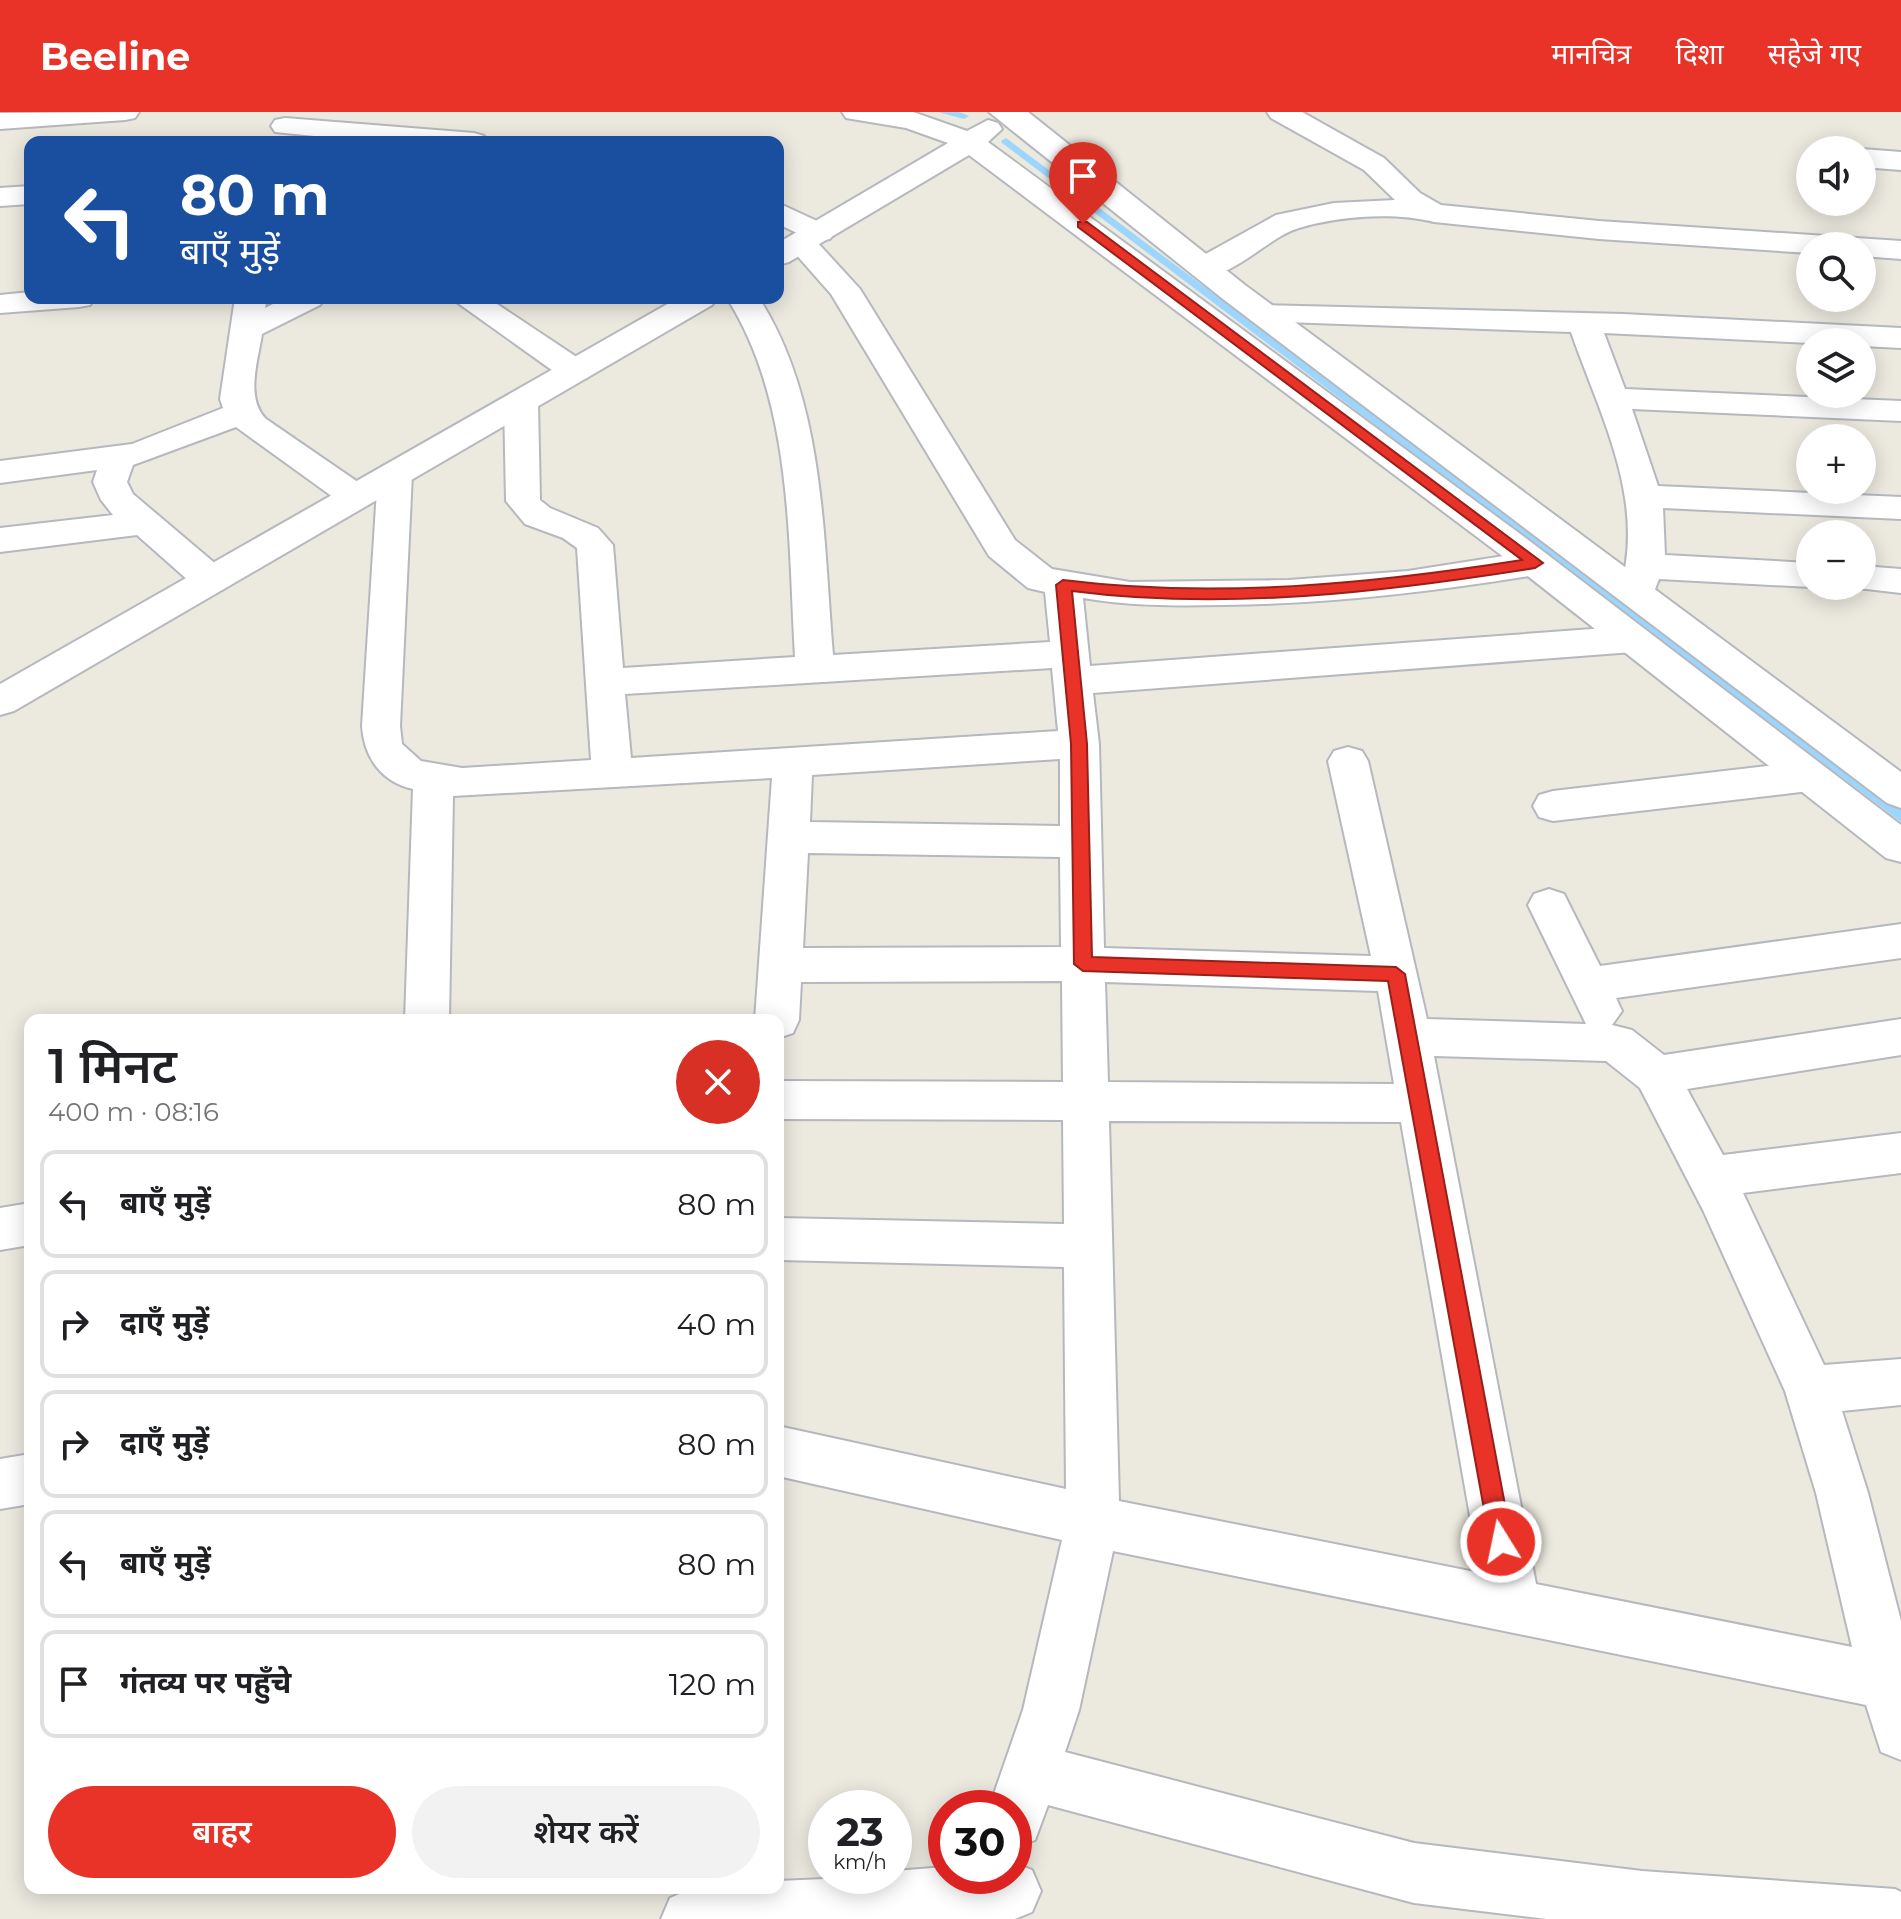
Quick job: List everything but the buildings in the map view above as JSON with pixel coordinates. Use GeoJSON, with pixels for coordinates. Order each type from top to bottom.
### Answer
{"type":"FeatureCollection","features":[{"type":"Feature","properties":{"kind":"street"},"geometry":{"type":"LineString","coordinates":[[0,121],[125,112]]}},
{"type":"Feature","properties":{"kind":"street"},"geometry":{"type":"LineString","coordinates":[[856,112],[911,120],[968,141],[1535,563],[1901,847]]}},
{"type":"Feature","properties":{"kind":"street"},"geometry":{"type":"LineString","coordinates":[[1281,112],[1374,164],[1420,207]]}},
{"type":"Feature","properties":{"kind":"street"},"geometry":{"type":"LineString","coordinates":[[799,244],[932,167],[1012,113],[1263,314],[1641,579],[1898,785]]}},
{"type":"Feature","properties":{"kind":"street"},"geometry":{"type":"LineString","coordinates":[[285,127],[398,136]]}},
{"type":"Feature","properties":{"kind":"street"},"geometry":{"type":"LineString","coordinates":[[1876,159],[1901,161]]}},
{"type":"Feature","properties":{"kind":"street"},"geometry":{"type":"LineString","coordinates":[[0,197],[24,195]]}},
{"type":"Feature","properties":{"kind":"street"},"geometry":{"type":"LineString","coordinates":[[1204,268],[1287,221],[1334,212],[1420,207],[1454,217],[1796,243]]}},
{"type":"Feature","properties":{"kind":"street"},"geometry":{"type":"LineString","coordinates":[[784,221],[799,244],[844,289],[1002,548],[1041,579],[1130,594],[1289,592],[1408,583],[1535,563]]}},
{"type":"Feature","properties":{"kind":"street"},"geometry":{"type":"LineString","coordinates":[[1876,248],[1901,250]]}},
{"type":"Feature","properties":{"kind":"street"},"geometry":{"type":"LineString","coordinates":[[0,304],[24,302]]}},
{"type":"Feature","properties":{"kind":"street"},"geometry":{"type":"LineString","coordinates":[[286,304],[248,314],[237,399],[241,413],[254,426],[356,497]]}},
{"type":"Feature","properties":{"kind":"street"},"geometry":{"type":"LineString","coordinates":[[476,304],[575,371]]}},
{"type":"Feature","properties":{"kind":"street"},"geometry":{"type":"LineString","coordinates":[[0,701],[691,304]]}},
{"type":"Feature","properties":{"kind":"street"},"geometry":{"type":"LineString","coordinates":[[748,304],[767,336],[794,437],[815,668]]}},
{"type":"Feature","properties":{"kind":"street"},"geometry":{"type":"LineString","coordinates":[[1263,314],[1584,323],[1901,338]]}},
{"type":"Feature","properties":{"kind":"street"},"geometry":{"type":"LineString","coordinates":[[1584,323],[1643,496],[1649,529],[1641,579]]}},
{"type":"Feature","properties":{"kind":"street"},"geometry":{"type":"LineString","coordinates":[[1610,398],[1901,411]]}},
{"type":"Feature","properties":{"kind":"street"},"geometry":{"type":"LineString","coordinates":[[521,402],[523,501],[530,513],[544,520],[569,524],[584,532],[595,545],[612,774]]}},
{"type":"Feature","properties":{"kind":"street"},"geometry":{"type":"LineString","coordinates":[[0,472],[119,458],[168,445],[241,413]]}},
{"type":"Feature","properties":{"kind":"street"},"geometry":{"type":"LineString","coordinates":[[119,458],[110,482],[118,500],[140,523],[211,580]]}},
{"type":"Feature","properties":{"kind":"street"},"geometry":{"type":"LineString","coordinates":[[395,474],[383,749],[409,774],[462,783],[1079,744]]}},
{"type":"Feature","properties":{"kind":"street"},"geometry":{"type":"LineString","coordinates":[[1643,496],[1901,508]]}},
{"type":"Feature","properties":{"kind":"street"},"geometry":{"type":"LineString","coordinates":[[0,540],[140,523]]}},
{"type":"Feature","properties":{"kind":"street"},"geometry":{"type":"LineString","coordinates":[[1641,579],[1796,575]]}},
{"type":"Feature","properties":{"kind":"street"},"geometry":{"type":"LineString","coordinates":[[1876,579],[1901,581]]}},
{"type":"Feature","properties":{"kind":"street"},"geometry":{"type":"LineString","coordinates":[[1024,1790],[1051,1710],[1093,1521],[1079,744],[1063,585]]}},
{"type":"Feature","properties":{"kind":"street"},"geometry":{"type":"LineString","coordinates":[[605,682],[815,668],[1071,668],[1633,639]]}},
{"type":"Feature","properties":{"kind":"street"},"geometry":{"type":"LineString","coordinates":[[1348,761],[1396,974],[1513,1605]]}},
{"type":"Feature","properties":{"kind":"street"},"geometry":{"type":"LineString","coordinates":[[777,1014],[793,764]]}},
{"type":"Feature","properties":{"kind":"street"},"geometry":{"type":"LineString","coordinates":[[1553,806],[1809,776]]}},
{"type":"Feature","properties":{"kind":"street"},"geometry":{"type":"LineString","coordinates":[[427,1014],[433,779]]}},
{"type":"Feature","properties":{"kind":"street"},"geometry":{"type":"LineString","coordinates":[[788,837],[1080,842]]}},
{"type":"Feature","properties":{"kind":"street"},"geometry":{"type":"LineString","coordinates":[[1549,905],[1616,1043],[1656,1075],[1710,1177],[1810,1390],[1842,1493],[1901,1732]]}},
{"type":"Feature","properties":{"kind":"street"},"geometry":{"type":"LineString","coordinates":[[1587,985],[1901,941]]}},
{"type":"Feature","properties":{"kind":"street"},"geometry":{"type":"LineString","coordinates":[[780,965],[1083,964],[1396,974]]}},
{"type":"Feature","properties":{"kind":"street"},"geometry":{"type":"LineString","coordinates":[[1407,1037],[1616,1043]]}},
{"type":"Feature","properties":{"kind":"street"},"geometry":{"type":"LineString","coordinates":[[1656,1075],[1901,1037]]}},
{"type":"Feature","properties":{"kind":"street"},"geometry":{"type":"LineString","coordinates":[[784,1100],[1419,1103]]}},
{"type":"Feature","properties":{"kind":"street"},"geometry":{"type":"LineString","coordinates":[[1710,1177],[1901,1153]]}},
{"type":"Feature","properties":{"kind":"street"},"geometry":{"type":"LineString","coordinates":[[0,1229],[24,1225]]}},
{"type":"Feature","properties":{"kind":"street"},"geometry":{"type":"LineString","coordinates":[[784,1239],[1087,1246]]}},
{"type":"Feature","properties":{"kind":"street"},"geometry":{"type":"LineString","coordinates":[[1810,1390],[1901,1382]]}},
{"type":"Feature","properties":{"kind":"street"},"geometry":{"type":"LineString","coordinates":[[784,1452],[1093,1521],[1889,1682]]}},
{"type":"Feature","properties":{"kind":"street"},"geometry":{"type":"LineString","coordinates":[[0,1484],[24,1480]]}},
{"type":"Feature","properties":{"kind":"street"},"geometry":{"type":"LineString","coordinates":[[1032,1797],[1414,1873],[1642,1901],[1895,1919]]}},
{"type":"Feature","properties":{"kind":"street"},"geometry":{"type":"LineString","coordinates":[[691,1919],[1012,1895]]}},
{"type":"Feature","properties":{"kind":"waterway"},"geometry":{"type":"LineString","coordinates":[[943,112],[964,116]]}},
{"type":"Feature","properties":{"kind":"waterway"},"geometry":{"type":"LineString","coordinates":[[1006,141],[1901,817]]}},
{"type":"Feature","properties":{"kind":"route"},"geometry":{"type":"LineString","coordinates":[[1083,224],[1535,563],[1408,583],[1289,592],[1130,594],[1063,585],[1079,744],[1083,964],[1396,974],[1501,1542]]}}]}
